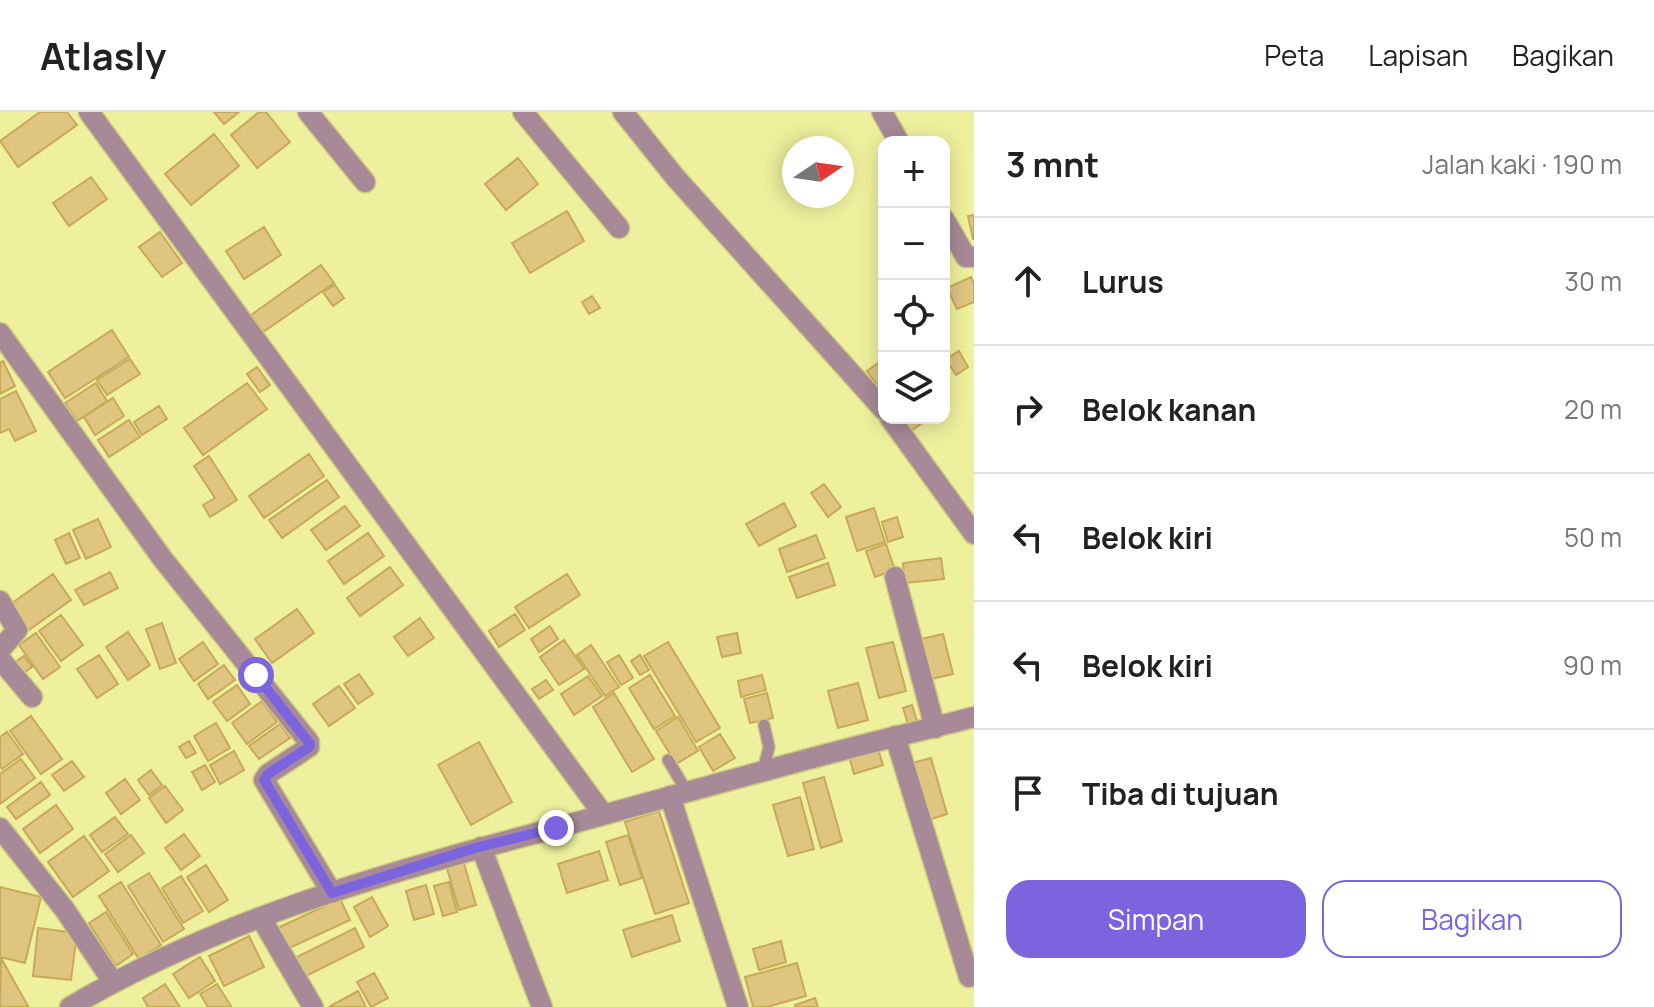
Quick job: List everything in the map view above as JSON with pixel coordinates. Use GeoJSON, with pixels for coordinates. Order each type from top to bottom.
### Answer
{"type":"FeatureCollection","features":[{"type":"Feature","properties":{"kind":"street"},"geometry":{"type":"LineString","coordinates":[[89,112],[603,814]]}},
{"type":"Feature","properties":{"kind":"street"},"geometry":{"type":"LineString","coordinates":[[308,112],[365,182]]}},
{"type":"Feature","properties":{"kind":"street"},"geometry":{"type":"LineString","coordinates":[[523,112],[619,228]]}},
{"type":"Feature","properties":{"kind":"street"},"geometry":{"type":"LineString","coordinates":[[623,112],[675,177],[878,403]]}},
{"type":"Feature","properties":{"kind":"street"},"geometry":{"type":"LineString","coordinates":[[882,112],[896,136]]}},
{"type":"Feature","properties":{"kind":"street"},"geometry":{"type":"LineString","coordinates":[[950,229],[966,257],[974,257]]}},
{"type":"Feature","properties":{"kind":"street"},"geometry":{"type":"LineString","coordinates":[[0,333],[162,558],[309,742],[309,747],[268,774],[264,780],[332,893]]}},
{"type":"Feature","properties":{"kind":"street"},"geometry":{"type":"LineString","coordinates":[[894,424],[974,534]]}},
{"type":"Feature","properties":{"kind":"street"},"geometry":{"type":"LineString","coordinates":[[895,577],[935,728]]}},
{"type":"Feature","properties":{"kind":"street"},"geometry":{"type":"LineString","coordinates":[[0,601],[17,630],[0,650]]}},
{"type":"Feature","properties":{"kind":"street"},"geometry":{"type":"LineString","coordinates":[[0,659],[32,697]]}},
{"type":"Feature","properties":{"kind":"street"},"geometry":{"type":"LineString","coordinates":[[70,1007],[113,982],[261,918],[332,893],[481,847],[974,717]]}},
{"type":"Feature","properties":{"kind":"street"},"geometry":{"type":"LineString","coordinates":[[895,736],[969,977]]}},
{"type":"Feature","properties":{"kind":"street"},"geometry":{"type":"LineString","coordinates":[[678,794],[738,1007]]}},
{"type":"Feature","properties":{"kind":"street"},"geometry":{"type":"LineString","coordinates":[[0,828],[49,889],[113,982]]}},
{"type":"Feature","properties":{"kind":"street"},"geometry":{"type":"LineString","coordinates":[[481,847],[542,1007]]}},
{"type":"Feature","properties":{"kind":"street"},"geometry":{"type":"LineString","coordinates":[[261,918],[313,1007]]}},
{"type":"Feature","properties":{"kind":"lane"},"geometry":{"type":"LineString","coordinates":[[763,771],[769,747],[764,725]]}},
{"type":"Feature","properties":{"kind":"lane"},"geometry":{"type":"LineString","coordinates":[[668,760],[678,794]]}},
{"type":"Feature","properties":{"kind":"building"},"geometry":{"type":"Polygon","coordinates":[[[40,112],[67,112],[77,125],[18,167],[0,141],[40,112]]]}},
{"type":"Feature","properties":{"kind":"building"},"geometry":{"type":"Polygon","coordinates":[[[214,112],[239,112],[224,124],[214,112]]]}},
{"type":"Feature","properties":{"kind":"building"},"geometry":{"type":"Polygon","coordinates":[[[259,112],[266,112],[290,142],[257,168],[231,135],[259,112]]]}},
{"type":"Feature","properties":{"kind":"building"},"geometry":{"type":"Polygon","coordinates":[[[214,134],[239,166],[191,205],[165,174],[214,134]]]}},
{"type":"Feature","properties":{"kind":"building"},"geometry":{"type":"Polygon","coordinates":[[[518,158],[538,184],[506,210],[485,184],[518,158]]]}},
{"type":"Feature","properties":{"kind":"building"},"geometry":{"type":"Polygon","coordinates":[[[91,177],[107,199],[69,226],[53,203],[91,177]]]}},
{"type":"Feature","properties":{"kind":"building"},"geometry":{"type":"Polygon","coordinates":[[[567,211],[584,241],[530,273],[512,243],[567,211]]]}},
{"type":"Feature","properties":{"kind":"building"},"geometry":{"type":"Polygon","coordinates":[[[974,215],[974,239],[973,239],[968,216],[974,215]]]}},
{"type":"Feature","properties":{"kind":"building"},"geometry":{"type":"Polygon","coordinates":[[[264,227],[281,255],[244,279],[226,251],[264,227]]]}},
{"type":"Feature","properties":{"kind":"building"},"geometry":{"type":"Polygon","coordinates":[[[160,232],[182,263],[162,277],[139,247],[160,232]]]}},
{"type":"Feature","properties":{"kind":"building"},"geometry":{"type":"Polygon","coordinates":[[[321,265],[334,283],[263,332],[251,315],[321,265]]]}},
{"type":"Feature","properties":{"kind":"building"},"geometry":{"type":"Polygon","coordinates":[[[971,277],[974,302],[957,309],[950,287],[971,277]]]}},
{"type":"Feature","properties":{"kind":"building"},"geometry":{"type":"Polygon","coordinates":[[[335,285],[344,298],[333,306],[323,292],[335,285]]]}},
{"type":"Feature","properties":{"kind":"building"},"geometry":{"type":"Polygon","coordinates":[[[592,296],[600,308],[589,314],[582,302],[592,296]]]}},
{"type":"Feature","properties":{"kind":"building"},"geometry":{"type":"Polygon","coordinates":[[[112,330],[129,357],[65,398],[48,372],[112,330]]]}},
{"type":"Feature","properties":{"kind":"building"},"geometry":{"type":"Polygon","coordinates":[[[959,351],[968,367],[956,375],[950,365],[950,357],[959,351]]]}},
{"type":"Feature","properties":{"kind":"building"},"geometry":{"type":"Polygon","coordinates":[[[130,359],[140,374],[107,395],[97,380],[130,359]]]}},
{"type":"Feature","properties":{"kind":"building"},"geometry":{"type":"Polygon","coordinates":[[[3,361],[15,386],[0,394],[0,363],[3,361]]]}},
{"type":"Feature","properties":{"kind":"building"},"geometry":{"type":"Polygon","coordinates":[[[878,363],[878,386],[867,371],[878,363]]]}},
{"type":"Feature","properties":{"kind":"building"},"geometry":{"type":"Polygon","coordinates":[[[257,367],[270,385],[260,392],[247,374],[257,367]]]}},
{"type":"Feature","properties":{"kind":"building"},"geometry":{"type":"Polygon","coordinates":[[[96,383],[107,401],[77,421],[65,403],[96,383]]]}},
{"type":"Feature","properties":{"kind":"building"},"geometry":{"type":"Polygon","coordinates":[[[247,383],[267,409],[203,455],[184,428],[247,383]]]}},
{"type":"Feature","properties":{"kind":"building"},"geometry":{"type":"Polygon","coordinates":[[[16,391],[36,431],[15,441],[9,429],[0,433],[0,399],[16,391]]]}},
{"type":"Feature","properties":{"kind":"building"},"geometry":{"type":"Polygon","coordinates":[[[113,398],[124,416],[95,435],[84,417],[113,398]]]}},
{"type":"Feature","properties":{"kind":"building"},"geometry":{"type":"Polygon","coordinates":[[[159,406],[167,419],[142,435],[134,422],[159,406]]]}},
{"type":"Feature","properties":{"kind":"building"},"geometry":{"type":"Polygon","coordinates":[[[129,420],[140,437],[109,457],[98,440],[129,420]]]}},
{"type":"Feature","properties":{"kind":"building"},"geometry":{"type":"Polygon","coordinates":[[[906,424],[921,424],[911,431],[906,424]]]}},
{"type":"Feature","properties":{"kind":"building"},"geometry":{"type":"Polygon","coordinates":[[[309,454],[324,476],[264,518],[249,496],[309,454]]]}},
{"type":"Feature","properties":{"kind":"building"},"geometry":{"type":"Polygon","coordinates":[[[209,456],[237,500],[210,517],[203,505],[215,498],[194,466],[209,456]]]}},
{"type":"Feature","properties":{"kind":"building"},"geometry":{"type":"Polygon","coordinates":[[[327,480],[339,497],[282,538],[269,520],[327,480]]]}},
{"type":"Feature","properties":{"kind":"building"},"geometry":{"type":"Polygon","coordinates":[[[824,484],[841,507],[828,517],[811,493],[824,484]]]}},
{"type":"Feature","properties":{"kind":"building"},"geometry":{"type":"Polygon","coordinates":[[[784,503],[796,526],[759,546],[746,524],[784,503]]]}},
{"type":"Feature","properties":{"kind":"building"},"geometry":{"type":"Polygon","coordinates":[[[345,506],[360,526],[326,550],[311,530],[345,506]]]}},
{"type":"Feature","properties":{"kind":"building"},"geometry":{"type":"Polygon","coordinates":[[[874,508],[885,542],[857,551],[846,517],[874,508]]]}},
{"type":"Feature","properties":{"kind":"building"},"geometry":{"type":"Polygon","coordinates":[[[897,517],[903,537],[888,542],[882,522],[897,517]]]}},
{"type":"Feature","properties":{"kind":"building"},"geometry":{"type":"Polygon","coordinates":[[[98,519],[111,547],[86,559],[73,530],[98,519]]]}},
{"type":"Feature","properties":{"kind":"building"},"geometry":{"type":"Polygon","coordinates":[[[69,533],[80,558],[66,564],[55,540],[69,533]]]}},
{"type":"Feature","properties":{"kind":"building"},"geometry":{"type":"Polygon","coordinates":[[[368,533],[384,556],[344,584],[328,561],[368,533]]]}},
{"type":"Feature","properties":{"kind":"building"},"geometry":{"type":"Polygon","coordinates":[[[816,535],[825,558],[787,572],[779,549],[816,535]]]}},
{"type":"Feature","properties":{"kind":"building"},"geometry":{"type":"Polygon","coordinates":[[[886,544],[895,570],[875,577],[866,551],[886,544]]]}},
{"type":"Feature","properties":{"kind":"building"},"geometry":{"type":"Polygon","coordinates":[[[941,558],[944,579],[905,583],[903,563],[941,558]]]}},
{"type":"Feature","properties":{"kind":"building"},"geometry":{"type":"Polygon","coordinates":[[[828,563],[835,585],[797,598],[789,577],[828,563]]]}},
{"type":"Feature","properties":{"kind":"building"},"geometry":{"type":"Polygon","coordinates":[[[390,567],[403,585],[360,616],[347,598],[390,567]]]}},
{"type":"Feature","properties":{"kind":"building"},"geometry":{"type":"Polygon","coordinates":[[[110,572],[118,588],[84,605],[75,590],[110,572]]]}},
{"type":"Feature","properties":{"kind":"building"},"geometry":{"type":"Polygon","coordinates":[[[53,574],[71,600],[26,632],[8,606],[53,574]]]}},
{"type":"Feature","properties":{"kind":"building"},"geometry":{"type":"Polygon","coordinates":[[[567,574],[580,595],[529,628],[515,607],[567,574]]]}},
{"type":"Feature","properties":{"kind":"building"},"geometry":{"type":"Polygon","coordinates":[[[297,609],[314,633],[272,663],[255,639],[297,609]]]}},
{"type":"Feature","properties":{"kind":"building"},"geometry":{"type":"Polygon","coordinates":[[[515,614],[525,630],[499,647],[489,631],[515,614]]]}},
{"type":"Feature","properties":{"kind":"building"},"geometry":{"type":"Polygon","coordinates":[[[61,615],[83,645],[61,661],[39,631],[61,615]]]}},
{"type":"Feature","properties":{"kind":"building"},"geometry":{"type":"Polygon","coordinates":[[[420,618],[434,638],[408,656],[394,637],[420,618]]]}},
{"type":"Feature","properties":{"kind":"building"},"geometry":{"type":"Polygon","coordinates":[[[162,623],[176,663],[160,669],[146,629],[162,623]]]}},
{"type":"Feature","properties":{"kind":"building"},"geometry":{"type":"Polygon","coordinates":[[[550,626],[558,639],[539,652],[531,639],[550,626]]]}},
{"type":"Feature","properties":{"kind":"building"},"geometry":{"type":"Polygon","coordinates":[[[128,632],[150,665],[128,680],[106,647],[128,632]]]}},
{"type":"Feature","properties":{"kind":"building"},"geometry":{"type":"Polygon","coordinates":[[[36,633],[60,667],[43,679],[19,645],[36,633]]]}},
{"type":"Feature","properties":{"kind":"building"},"geometry":{"type":"Polygon","coordinates":[[[737,633],[741,653],[722,657],[717,637],[737,633]]]}},
{"type":"Feature","properties":{"kind":"building"},"geometry":{"type":"Polygon","coordinates":[[[943,634],[953,674],[927,680],[917,640],[943,634]]]}},
{"type":"Feature","properties":{"kind":"building"},"geometry":{"type":"Polygon","coordinates":[[[564,640],[584,669],[559,685],[540,657],[564,640]]]}},
{"type":"Feature","properties":{"kind":"building"},"geometry":{"type":"Polygon","coordinates":[[[203,642],[218,664],[194,681],[179,659],[203,642]]]}},
{"type":"Feature","properties":{"kind":"building"},"geometry":{"type":"Polygon","coordinates":[[[668,642],[720,728],[696,742],[644,656],[668,642]]]}},
{"type":"Feature","properties":{"kind":"building"},"geometry":{"type":"Polygon","coordinates":[[[893,642],[906,691],[879,698],[866,648],[893,642]]]}},
{"type":"Feature","properties":{"kind":"building"},"geometry":{"type":"Polygon","coordinates":[[[591,645],[619,687],[605,696],[577,655],[591,645]]]}},
{"type":"Feature","properties":{"kind":"building"},"geometry":{"type":"Polygon","coordinates":[[[99,655],[118,684],[97,698],[77,669],[99,655]]]}},
{"type":"Feature","properties":{"kind":"building"},"geometry":{"type":"Polygon","coordinates":[[[619,655],[633,678],[621,685],[607,662],[619,655]]]}},
{"type":"Feature","properties":{"kind":"building"},"geometry":{"type":"Polygon","coordinates":[[[640,655],[649,670],[640,675],[631,661],[640,655]]]}},
{"type":"Feature","properties":{"kind":"building"},"geometry":{"type":"Polygon","coordinates":[[[24,656],[32,667],[21,675],[13,664],[24,656]]]}},
{"type":"Feature","properties":{"kind":"building"},"geometry":{"type":"Polygon","coordinates":[[[224,665],[235,680],[208,699],[198,684],[224,665]]]}},
{"type":"Feature","properties":{"kind":"building"},"geometry":{"type":"Polygon","coordinates":[[[359,674],[373,694],[358,704],[344,684],[359,674]]]}},
{"type":"Feature","properties":{"kind":"building"},"geometry":{"type":"Polygon","coordinates":[[[650,675],[675,716],[654,729],[629,688],[650,675]]]}},
{"type":"Feature","properties":{"kind":"building"},"geometry":{"type":"Polygon","coordinates":[[[762,675],[766,690],[741,697],[738,681],[762,675]]]}},
{"type":"Feature","properties":{"kind":"building"},"geometry":{"type":"Polygon","coordinates":[[[588,676],[602,696],[574,715],[561,694],[588,676]]]}},
{"type":"Feature","properties":{"kind":"building"},"geometry":{"type":"Polygon","coordinates":[[[546,680],[553,690],[539,699],[532,689],[546,680]]]}},
{"type":"Feature","properties":{"kind":"building"},"geometry":{"type":"Polygon","coordinates":[[[858,683],[868,720],[838,728],[828,691],[858,683]]]}},
{"type":"Feature","properties":{"kind":"building"},"geometry":{"type":"Polygon","coordinates":[[[237,685],[250,704],[227,721],[213,702],[237,685]]]}},
{"type":"Feature","properties":{"kind":"building"},"geometry":{"type":"Polygon","coordinates":[[[339,686],[355,708],[329,726],[313,704],[339,686]]]}},
{"type":"Feature","properties":{"kind":"building"},"geometry":{"type":"Polygon","coordinates":[[[614,693],[654,759],[632,772],[593,707],[614,693]]]}},
{"type":"Feature","properties":{"kind":"building"},"geometry":{"type":"Polygon","coordinates":[[[767,693],[773,718],[750,723],[744,699],[767,693]]]}},
{"type":"Feature","properties":{"kind":"building"},"geometry":{"type":"Polygon","coordinates":[[[262,701],[277,722],[247,744],[232,723],[262,701]]]}},
{"type":"Feature","properties":{"kind":"building"},"geometry":{"type":"Polygon","coordinates":[[[912,705],[917,721],[908,724],[903,708],[912,705]]]}},
{"type":"Feature","properties":{"kind":"building"},"geometry":{"type":"Polygon","coordinates":[[[31,716],[62,759],[41,774],[10,731],[31,716]]]}},
{"type":"Feature","properties":{"kind":"building"},"geometry":{"type":"Polygon","coordinates":[[[678,717],[698,751],[676,764],[656,731],[678,717]]]}},
{"type":"Feature","properties":{"kind":"building"},"geometry":{"type":"Polygon","coordinates":[[[216,723],[230,748],[208,761],[194,736],[216,723]]]}},
{"type":"Feature","properties":{"kind":"building"},"geometry":{"type":"Polygon","coordinates":[[[280,724],[290,738],[259,759],[249,746],[280,724]]]}},
{"type":"Feature","properties":{"kind":"building"},"geometry":{"type":"Polygon","coordinates":[[[7,732],[23,754],[2,769],[0,737],[7,732]]]}},
{"type":"Feature","properties":{"kind":"building"},"geometry":{"type":"Polygon","coordinates":[[[720,734],[735,758],[713,771],[699,747],[720,734]]]}},
{"type":"Feature","properties":{"kind":"building"},"geometry":{"type":"Polygon","coordinates":[[[189,741],[196,753],[186,758],[179,747],[189,741]]]}},
{"type":"Feature","properties":{"kind":"building"},"geometry":{"type":"Polygon","coordinates":[[[479,742],[512,802],[471,825],[438,765],[479,742]]]}},
{"type":"Feature","properties":{"kind":"building"},"geometry":{"type":"Polygon","coordinates":[[[878,749],[883,765],[854,774],[849,756],[878,749]]]}},
{"type":"Feature","properties":{"kind":"building"},"geometry":{"type":"Polygon","coordinates":[[[234,751],[244,770],[220,784],[210,765],[234,751]]]}},
{"type":"Feature","properties":{"kind":"building"},"geometry":{"type":"Polygon","coordinates":[[[931,758],[947,814],[925,821],[909,764],[931,758]]]}},
{"type":"Feature","properties":{"kind":"building"},"geometry":{"type":"Polygon","coordinates":[[[21,759],[35,778],[0,804],[0,774],[21,759]]]}},
{"type":"Feature","properties":{"kind":"building"},"geometry":{"type":"Polygon","coordinates":[[[72,761],[84,777],[64,791],[52,775],[72,761]]]}},
{"type":"Feature","properties":{"kind":"building"},"geometry":{"type":"Polygon","coordinates":[[[205,765],[215,782],[202,790],[192,772],[205,765]]]}},
{"type":"Feature","properties":{"kind":"building"},"geometry":{"type":"Polygon","coordinates":[[[151,770],[162,785],[149,795],[138,780],[151,770]]]}},
{"type":"Feature","properties":{"kind":"building"},"geometry":{"type":"Polygon","coordinates":[[[824,777],[842,841],[821,848],[803,783],[824,777]]]}},
{"type":"Feature","properties":{"kind":"building"},"geometry":{"type":"Polygon","coordinates":[[[125,779],[140,800],[121,814],[106,793],[125,779]]]}},
{"type":"Feature","properties":{"kind":"building"},"geometry":{"type":"Polygon","coordinates":[[[41,782],[50,795],[16,819],[7,807],[41,782]]]}},
{"type":"Feature","properties":{"kind":"building"},"geometry":{"type":"Polygon","coordinates":[[[165,786],[183,810],[166,823],[149,798],[165,786]]]}},
{"type":"Feature","properties":{"kind":"building"},"geometry":{"type":"Polygon","coordinates":[[[800,797],[814,849],[788,856],[773,805],[800,797]]]}},
{"type":"Feature","properties":{"kind":"building"},"geometry":{"type":"Polygon","coordinates":[[[56,805],[73,829],[40,853],[23,829],[56,805]]]}},
{"type":"Feature","properties":{"kind":"building"},"geometry":{"type":"Polygon","coordinates":[[[659,811],[689,903],[655,914],[625,822],[659,811]]]}},
{"type":"Feature","properties":{"kind":"building"},"geometry":{"type":"Polygon","coordinates":[[[115,817],[128,834],[102,852],[90,835],[115,817]]]}},
{"type":"Feature","properties":{"kind":"building"},"geometry":{"type":"Polygon","coordinates":[[[184,834],[200,856],[181,870],[165,848],[184,834]]]}},
{"type":"Feature","properties":{"kind":"building"},"geometry":{"type":"Polygon","coordinates":[[[131,835],[144,853],[118,872],[105,854],[131,835]]]}},
{"type":"Feature","properties":{"kind":"building"},"geometry":{"type":"Polygon","coordinates":[[[628,835],[642,878],[620,885],[606,842],[628,835]]]}},
{"type":"Feature","properties":{"kind":"building"},"geometry":{"type":"Polygon","coordinates":[[[84,836],[109,871],[73,897],[48,862],[84,836]]]}},
{"type":"Feature","properties":{"kind":"building"},"geometry":{"type":"Polygon","coordinates":[[[599,851],[608,880],[567,893],[558,864],[599,851]]]}},
{"type":"Feature","properties":{"kind":"building"},"geometry":{"type":"Polygon","coordinates":[[[463,860],[476,905],[459,910],[446,865],[463,860]]]}},
{"type":"Feature","properties":{"kind":"building"},"geometry":{"type":"Polygon","coordinates":[[[206,865],[228,900],[209,912],[187,877],[206,865]]]}},
{"type":"Feature","properties":{"kind":"building"},"geometry":{"type":"Polygon","coordinates":[[[149,873],[184,929],[163,942],[128,886],[149,873]]]}},
{"type":"Feature","properties":{"kind":"building"},"geometry":{"type":"Polygon","coordinates":[[[181,876],[203,911],[183,923],[162,888],[181,876]]]}},
{"type":"Feature","properties":{"kind":"building"},"geometry":{"type":"Polygon","coordinates":[[[121,882],[161,945],[139,959],[99,896],[121,882]]]}},
{"type":"Feature","properties":{"kind":"building"},"geometry":{"type":"Polygon","coordinates":[[[449,882],[457,912],[443,916],[434,886],[449,882]]]}},
{"type":"Feature","properties":{"kind":"building"},"geometry":{"type":"Polygon","coordinates":[[[426,885],[434,914],[414,920],[406,891],[426,885]]]}},
{"type":"Feature","properties":{"kind":"building"},"geometry":{"type":"Polygon","coordinates":[[[0,887],[41,897],[25,963],[0,957],[0,887]]]}},
{"type":"Feature","properties":{"kind":"building"},"geometry":{"type":"Polygon","coordinates":[[[372,897],[388,926],[370,937],[354,907],[372,897]]]}},
{"type":"Feature","properties":{"kind":"building"},"geometry":{"type":"Polygon","coordinates":[[[340,899],[350,920],[283,951],[273,930],[340,899]]]}},
{"type":"Feature","properties":{"kind":"building"},"geometry":{"type":"Polygon","coordinates":[[[106,912],[133,954],[116,966],[89,923],[106,912]]]}},
{"type":"Feature","properties":{"kind":"building"},"geometry":{"type":"Polygon","coordinates":[[[672,915],[680,941],[632,957],[623,930],[672,915]]]}},
{"type":"Feature","properties":{"kind":"building"},"geometry":{"type":"Polygon","coordinates":[[[38,928],[77,933],[71,980],[33,976],[38,928]]]}},
{"type":"Feature","properties":{"kind":"building"},"geometry":{"type":"Polygon","coordinates":[[[355,928],[364,947],[304,977],[295,958],[355,928]]]}},
{"type":"Feature","properties":{"kind":"building"},"geometry":{"type":"Polygon","coordinates":[[[249,936],[264,967],[224,986],[209,956],[249,936]]]}},
{"type":"Feature","properties":{"kind":"building"},"geometry":{"type":"Polygon","coordinates":[[[781,941],[786,962],[759,970],[753,949],[781,941]]]}},
{"type":"Feature","properties":{"kind":"building"},"geometry":{"type":"Polygon","coordinates":[[[200,957],[215,981],[189,998],[173,974],[200,957]]]}},
{"type":"Feature","properties":{"kind":"building"},"geometry":{"type":"Polygon","coordinates":[[[1,958],[28,1006],[1,1007],[1,958]]]}},
{"type":"Feature","properties":{"kind":"building"},"geometry":{"type":"Polygon","coordinates":[[[797,963],[806,996],[767,1007],[753,1007],[745,977],[797,963]]]}},
{"type":"Feature","properties":{"kind":"building"},"geometry":{"type":"Polygon","coordinates":[[[374,973],[388,998],[371,1007],[357,982],[374,973]]]}},
{"type":"Feature","properties":{"kind":"building"},"geometry":{"type":"Polygon","coordinates":[[[165,984],[180,1007],[148,1007],[143,998],[165,984]]]}},
{"type":"Feature","properties":{"kind":"building"},"geometry":{"type":"Polygon","coordinates":[[[217,984],[230,1007],[208,1007],[200,994],[217,984]]]}},
{"type":"Feature","properties":{"kind":"building"},"geometry":{"type":"Polygon","coordinates":[[[358,991],[366,1007],[329,1007],[358,991]]]}},
{"type":"Feature","properties":{"kind":"building"},"geometry":{"type":"Polygon","coordinates":[[[815,998],[818,1007],[795,1007],[795,1005],[815,998]]]}},
{"type":"Feature","properties":{"kind":"route"},"geometry":{"type":"LineString","coordinates":[[256,675],[310,744],[264,780],[332,893],[475,848],[556,828]]}}]}
